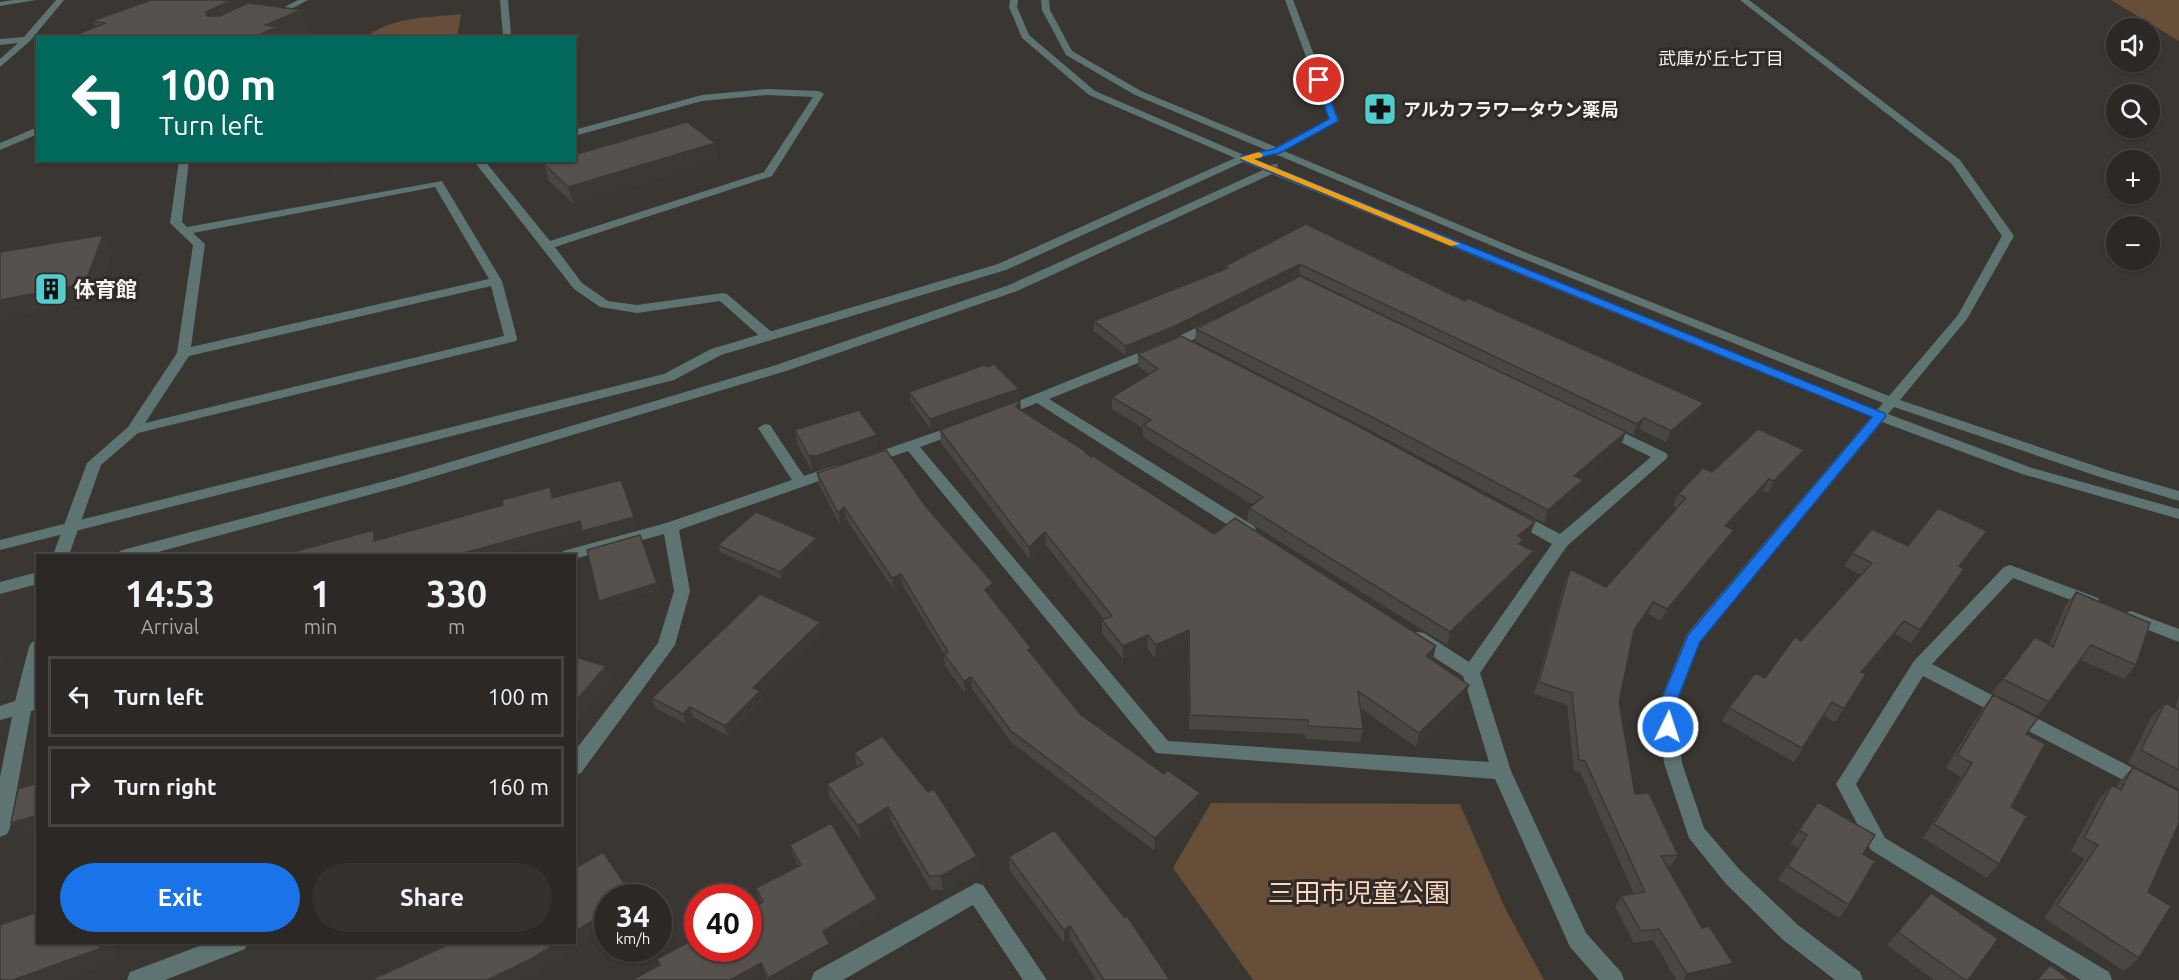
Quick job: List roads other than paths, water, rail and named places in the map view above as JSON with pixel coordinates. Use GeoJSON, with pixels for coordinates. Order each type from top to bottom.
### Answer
{"type":"FeatureCollection","features":[{"type":"Feature","properties":{"kind":"street"},"geometry":{"type":"LineString","coordinates":[[0,4],[32,0]]}},
{"type":"Feature","properties":{"kind":"street"},"geometry":{"type":"LineString","coordinates":[[0,64],[27,39],[60,0]]}},
{"type":"Feature","properties":{"kind":"street"},"geometry":{"type":"LineString","coordinates":[[264,20],[304,0]]}},
{"type":"Feature","properties":{"kind":"street"},"geometry":{"type":"LineString","coordinates":[[504,0],[507,36]]}},
{"type":"Feature","properties":{"kind":"street"},"geometry":{"type":"LineString","coordinates":[[1014,0],[1013,7],[1026,36],[1092,93],[1272,170],[1880,416],[2027,471],[2179,514]]}},
{"type":"Feature","properties":{"kind":"street"},"geometry":{"type":"LineString","coordinates":[[1045,0],[1046,10],[1069,53],[1138,93],[1513,251],[1889,401],[2104,474],[2179,496]]}},
{"type":"Feature","properties":{"kind":"street"},"geometry":{"type":"LineString","coordinates":[[0,545],[669,377],[716,352],[1002,267],[1244,158],[1277,151],[1334,120],[1289,0]]}},
{"type":"Feature","properties":{"kind":"street"},"geometry":{"type":"LineString","coordinates":[[1744,0],[1956,162],[2008,236],[1963,316],[1889,401],[1880,416],[1693,639],[1666,708],[1673,764],[1696,832],[1733,877],[1790,932],[1852,980]]}},
{"type":"Feature","properties":{"kind":"street"},"geometry":{"type":"LineString","coordinates":[[0,42],[27,39]]}},
{"type":"Feature","properties":{"kind":"street"},"geometry":{"type":"LineString","coordinates":[[548,246],[768,174],[819,94],[767,92],[702,98],[576,132]]}},
{"type":"Feature","properties":{"kind":"street"},"geometry":{"type":"LineString","coordinates":[[0,147],[36,131]]}},
{"type":"Feature","properties":{"kind":"street"},"geometry":{"type":"LineString","coordinates":[[1272,170],[1277,151]]}},
{"type":"Feature","properties":{"kind":"street"},"geometry":{"type":"LineString","coordinates":[[61,554],[94,464],[133,430],[183,353],[199,244],[176,223],[184,162]]}},
{"type":"Feature","properties":{"kind":"street"},"geometry":{"type":"LineString","coordinates":[[480,162],[578,286],[604,304],[637,309],[723,297],[769,337]]}},
{"type":"Feature","properties":{"kind":"street"},"geometry":{"type":"LineString","coordinates":[[130,554],[397,483],[781,368],[1013,288],[1272,170]]}},
{"type":"Feature","properties":{"kind":"street"},"geometry":{"type":"LineString","coordinates":[[133,430],[511,338],[496,281],[438,183],[185,231]]}},
{"type":"Feature","properties":{"kind":"street"},"geometry":{"type":"LineString","coordinates":[[183,353],[496,281]]}},
{"type":"Feature","properties":{"kind":"street"},"geometry":{"type":"LineString","coordinates":[[573,554],[671,527],[911,446],[1040,399],[1180,341],[1229,315]]}},
{"type":"Feature","properties":{"kind":"street"},"geometry":{"type":"LineString","coordinates":[[1180,341],[1201,352]]}},
{"type":"Feature","properties":{"kind":"street"},"geometry":{"type":"LineString","coordinates":[[1040,399],[1261,538]]}},
{"type":"Feature","properties":{"kind":"street"},"geometry":{"type":"LineString","coordinates":[[1471,672],[1562,542],[1661,456],[1597,425]]}},
{"type":"Feature","properties":{"kind":"street"},"geometry":{"type":"LineString","coordinates":[[765,428],[801,482]]}},
{"type":"Feature","properties":{"kind":"street"},"geometry":{"type":"LineString","coordinates":[[911,446],[1163,748],[1501,771]]}},
{"type":"Feature","properties":{"kind":"street"},"geometry":{"type":"LineString","coordinates":[[1501,509],[1562,542]]}},
{"type":"Feature","properties":{"kind":"street"},"geometry":{"type":"LineString","coordinates":[[576,764],[666,645],[682,591],[671,527]]}},
{"type":"Feature","properties":{"kind":"street"},"geometry":{"type":"LineString","coordinates":[[2101,980],[1878,844],[1846,784],[1920,666],[2010,571],[2179,636]]}},
{"type":"Feature","properties":{"kind":"street"},"geometry":{"type":"LineString","coordinates":[[0,588],[36,579]]}},
{"type":"Feature","properties":{"kind":"street"},"geometry":{"type":"LineString","coordinates":[[1401,627],[1471,672],[1501,771],[1578,940],[1613,980]]}},
{"type":"Feature","properties":{"kind":"street"},"geometry":{"type":"LineString","coordinates":[[0,828],[30,704],[36,661]]}},
{"type":"Feature","properties":{"kind":"street"},"geometry":{"type":"LineString","coordinates":[[1920,666],[2179,801]]}},
{"type":"Feature","properties":{"kind":"street"},"geometry":{"type":"LineString","coordinates":[[0,713],[30,704]]}},
{"type":"Feature","properties":{"kind":"street"},"geometry":{"type":"LineString","coordinates":[[822,980],[976,892],[1036,980]]}},
{"type":"Feature","properties":{"kind":"street"},"geometry":{"type":"LineString","coordinates":[[138,980],[232,944]]}},
{"type":"Feature","properties":{"kind":"place","name":"アルカフラワータウン薬局"},"geometry":{"type":"Point","coordinates":[1380,109]}},
{"type":"Feature","properties":{"kind":"place","name":"体育館"},"geometry":{"type":"Point","coordinates":[51,289]}},
{"type":"Feature","properties":{"kind":"district","name":"武庫が丘七丁目"},"geometry":{"type":"Point","coordinates":[1721,58]}},
{"type":"Feature","properties":{"kind":"park label","name":"三田市児童公園"},"geometry":{"type":"Point","coordinates":[1359,892]}}]}
